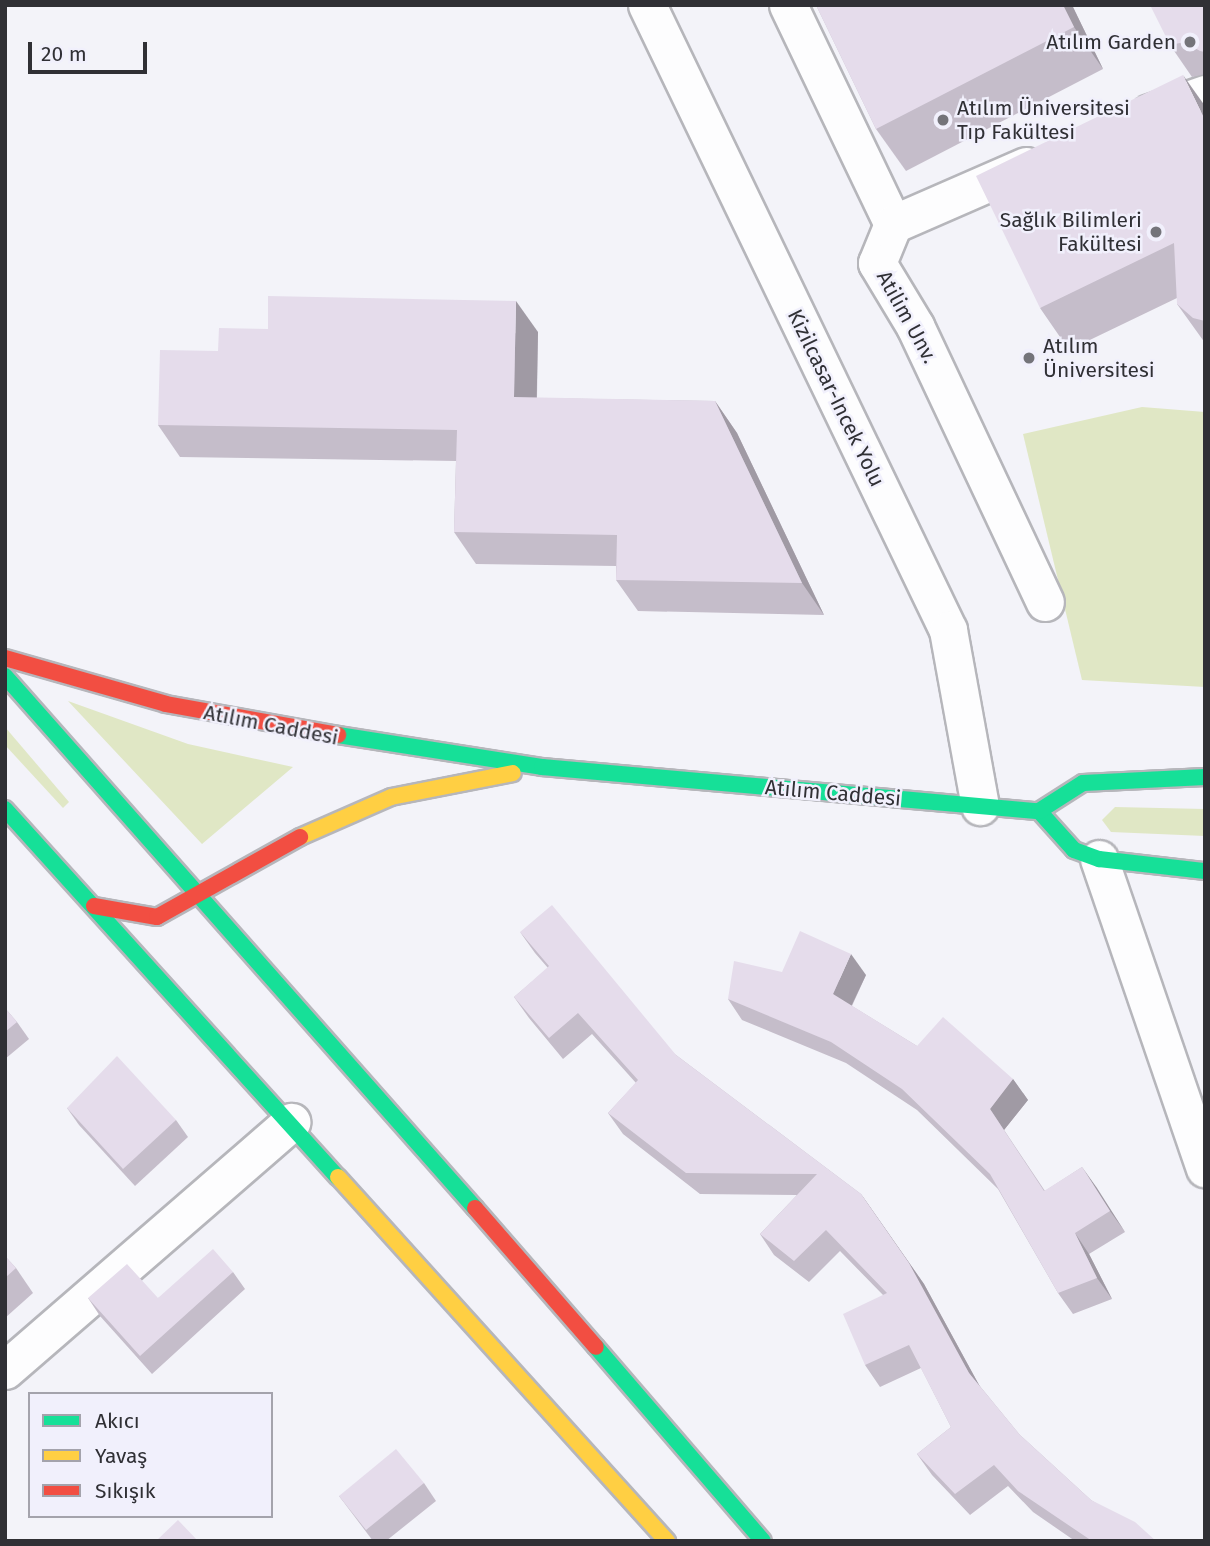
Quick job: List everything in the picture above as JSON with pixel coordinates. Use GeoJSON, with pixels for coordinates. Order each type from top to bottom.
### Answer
{"type":"FeatureCollection","features":[{"type":"Feature","properties":{"kind":"main road","name":"Atılım Caddesi"},"geometry":{"type":"LineString","coordinates":[[5,658],[291,731],[542,767],[1039,811]]}},
{"type":"Feature","properties":{"kind":"main road"},"geometry":{"type":"LineString","coordinates":[[5,676],[202,894],[763,1541]]}},
{"type":"Feature","properties":{"kind":"main road","name":"Atılım Caddesi"},"geometry":{"type":"LineString","coordinates":[[94,905],[157,917],[325,823],[391,797],[542,767]]}},
{"type":"Feature","properties":{"kind":"main road"},"geometry":{"type":"LineString","coordinates":[[1205,777],[1083,783],[1039,811],[1074,850],[1099,859],[1205,872]]}},
{"type":"Feature","properties":{"kind":"main road"},"geometry":{"type":"LineString","coordinates":[[5,809],[291,1122],[667,1541]]}},
{"type":"Feature","properties":{"kind":"street","name":"Kizilcasar-Incek Yolu"},"geometry":{"type":"LineString","coordinates":[[647,5],[948,630],[980,806]]}},
{"type":"Feature","properties":{"kind":"street"},"geometry":{"type":"LineString","coordinates":[[788,5],[893,224],[1058,153]]}},
{"type":"Feature","properties":{"kind":"street"},"geometry":{"type":"LineString","coordinates":[[1121,125],[1205,94]]}},
{"type":"Feature","properties":{"kind":"street","name":"Atilim Unv."},"geometry":{"type":"LineString","coordinates":[[893,224],[877,263],[915,326],[1045,602]]}},
{"type":"Feature","properties":{"kind":"street"},"geometry":{"type":"LineString","coordinates":[[1099,859],[1205,1168]]}},
{"type":"Feature","properties":{"kind":"street"},"geometry":{"type":"LineString","coordinates":[[5,1370],[291,1122]]}},
{"type":"Feature","properties":{"kind":"green space"},"geometry":{"type":"Polygon","coordinates":[[[1142,407],[1205,412],[1205,687],[1082,680],[1023,434],[1142,407]]]}},
{"type":"Feature","properties":{"kind":"green space"},"geometry":{"type":"Polygon","coordinates":[[[68,701],[188,744],[293,767],[202,844],[68,701]]]}},
{"type":"Feature","properties":{"kind":"green space"},"geometry":{"type":"Polygon","coordinates":[[[5,727],[69,802],[63,808],[5,745],[5,727]]]}},
{"type":"Feature","properties":{"kind":"green space"},"geometry":{"type":"Polygon","coordinates":[[[1115,807],[1205,809],[1205,836],[1111,832],[1102,820],[1115,807]]]}},
{"type":"Feature","properties":{"kind":"building"},"geometry":{"type":"Polygon","coordinates":[[[816,5],[1063,5],[1074,27],[876,129],[816,5]]]}},
{"type":"Feature","properties":{"kind":"building","name":"Atılım Garden"},"geometry":{"type":"Polygon","coordinates":[[[1150,5],[1205,5],[1205,52],[1185,42],[1170,45],[1150,5]]]}},
{"type":"Feature","properties":{"kind":"building"},"geometry":{"type":"Polygon","coordinates":[[[1183,75],[1205,120],[1205,321],[1193,318],[1177,304],[1174,243],[1040,308],[976,176],[1183,75]]]}},
{"type":"Feature","properties":{"kind":"building"},"geometry":{"type":"Polygon","coordinates":[[[268,296],[516,301],[514,397],[715,401],[802,583],[616,580],[617,535],[454,532],[457,430],[158,425],[160,350],[218,351],[219,328],[268,329],[268,296]]]}},
{"type":"Feature","properties":{"kind":"building"},"geometry":{"type":"Polygon","coordinates":[[[552,905],[676,1055],[861,1194],[909,1263],[969,1373],[1020,1435],[1091,1500],[1135,1522],[1156,1541],[1092,1541],[1018,1491],[994,1465],[955,1494],[917,1454],[951,1427],[909,1345],[865,1365],[843,1314],[887,1293],[826,1230],[794,1261],[760,1234],[817,1174],[686,1173],[608,1113],[638,1080],[578,1013],[549,1038],[514,997],[549,966],[520,932],[552,905]]]}},
{"type":"Feature","properties":{"kind":"building"},"geometry":{"type":"Polygon","coordinates":[[[800,931],[851,954],[833,994],[917,1046],[943,1017],[1013,1079],[990,1109],[1044,1191],[1082,1167],[1110,1211],[1075,1233],[1097,1278],[1058,1293],[990,1174],[902,1089],[831,1042],[728,999],[734,961],[782,972],[800,931]]]}},
{"type":"Feature","properties":{"kind":"building"},"geometry":{"type":"Polygon","coordinates":[[[5,1008],[17,1022],[5,1032],[5,1008]]]}},
{"type":"Feature","properties":{"kind":"building"},"geometry":{"type":"Polygon","coordinates":[[[117,1056],[176,1120],[123,1169],[67,1108],[117,1056]]]}},
{"type":"Feature","properties":{"kind":"building"},"geometry":{"type":"Polygon","coordinates":[[[213,1249],[233,1272],[140,1356],[88,1298],[127,1264],[158,1298],[213,1249]]]}},
{"type":"Feature","properties":{"kind":"building"},"geometry":{"type":"Polygon","coordinates":[[[5,1256],[16,1268],[5,1278],[5,1256]]]}},
{"type":"Feature","properties":{"kind":"building"},"geometry":{"type":"Polygon","coordinates":[[[396,1449],[424,1483],[366,1530],[339,1496],[396,1449]]]}},
{"type":"Feature","properties":{"kind":"building"},"geometry":{"type":"Polygon","coordinates":[[[178,1520],[198,1541],[156,1541],[178,1520]]]}},
{"type":"Feature","properties":{"kind":"traffic: fast"},"geometry":{"type":"LineString","coordinates":[[5,676],[475,1208]]}},
{"type":"Feature","properties":{"kind":"traffic: fast"},"geometry":{"type":"LineString","coordinates":[[338,735],[542,767],[1039,811]]}},
{"type":"Feature","properties":{"kind":"traffic: fast"},"geometry":{"type":"LineString","coordinates":[[1039,811],[1083,783],[1205,777]]}},
{"type":"Feature","properties":{"kind":"traffic: fast"},"geometry":{"type":"LineString","coordinates":[[5,809],[338,1177]]}},
{"type":"Feature","properties":{"kind":"traffic: fast"},"geometry":{"type":"LineString","coordinates":[[1039,811],[1074,850],[1099,859],[1205,871]]}},
{"type":"Feature","properties":{"kind":"traffic: fast"},"geometry":{"type":"LineString","coordinates":[[596,1347],[763,1541]]}},
{"type":"Feature","properties":{"kind":"traffic: slow"},"geometry":{"type":"LineString","coordinates":[[300,837],[391,797],[513,773]]}},
{"type":"Feature","properties":{"kind":"traffic: slow"},"geometry":{"type":"LineString","coordinates":[[338,1177],[667,1541]]}},
{"type":"Feature","properties":{"kind":"traffic: jam"},"geometry":{"type":"LineString","coordinates":[[5,658],[166,704],[338,735]]}},
{"type":"Feature","properties":{"kind":"traffic: jam"},"geometry":{"type":"LineString","coordinates":[[94,906],[157,917],[300,837]]}},
{"type":"Feature","properties":{"kind":"traffic: jam"},"geometry":{"type":"LineString","coordinates":[[475,1208],[596,1347]]}},
{"type":"Feature","properties":{"kind":"place","name":"Atılım Garden"},"geometry":{"type":"Point","coordinates":[1190,42]}},
{"type":"Feature","properties":{"kind":"place","name":"Atılım Üniversitesi Tıp Fakültesi"},"geometry":{"type":"Point","coordinates":[943,120]}},
{"type":"Feature","properties":{"kind":"place","name":"Sağlık Bilimleri Fakültesi"},"geometry":{"type":"Point","coordinates":[1156,232]}},
{"type":"Feature","properties":{"kind":"place","name":"Atılım Üniversitesi"},"geometry":{"type":"Point","coordinates":[1029,358]}}]}
